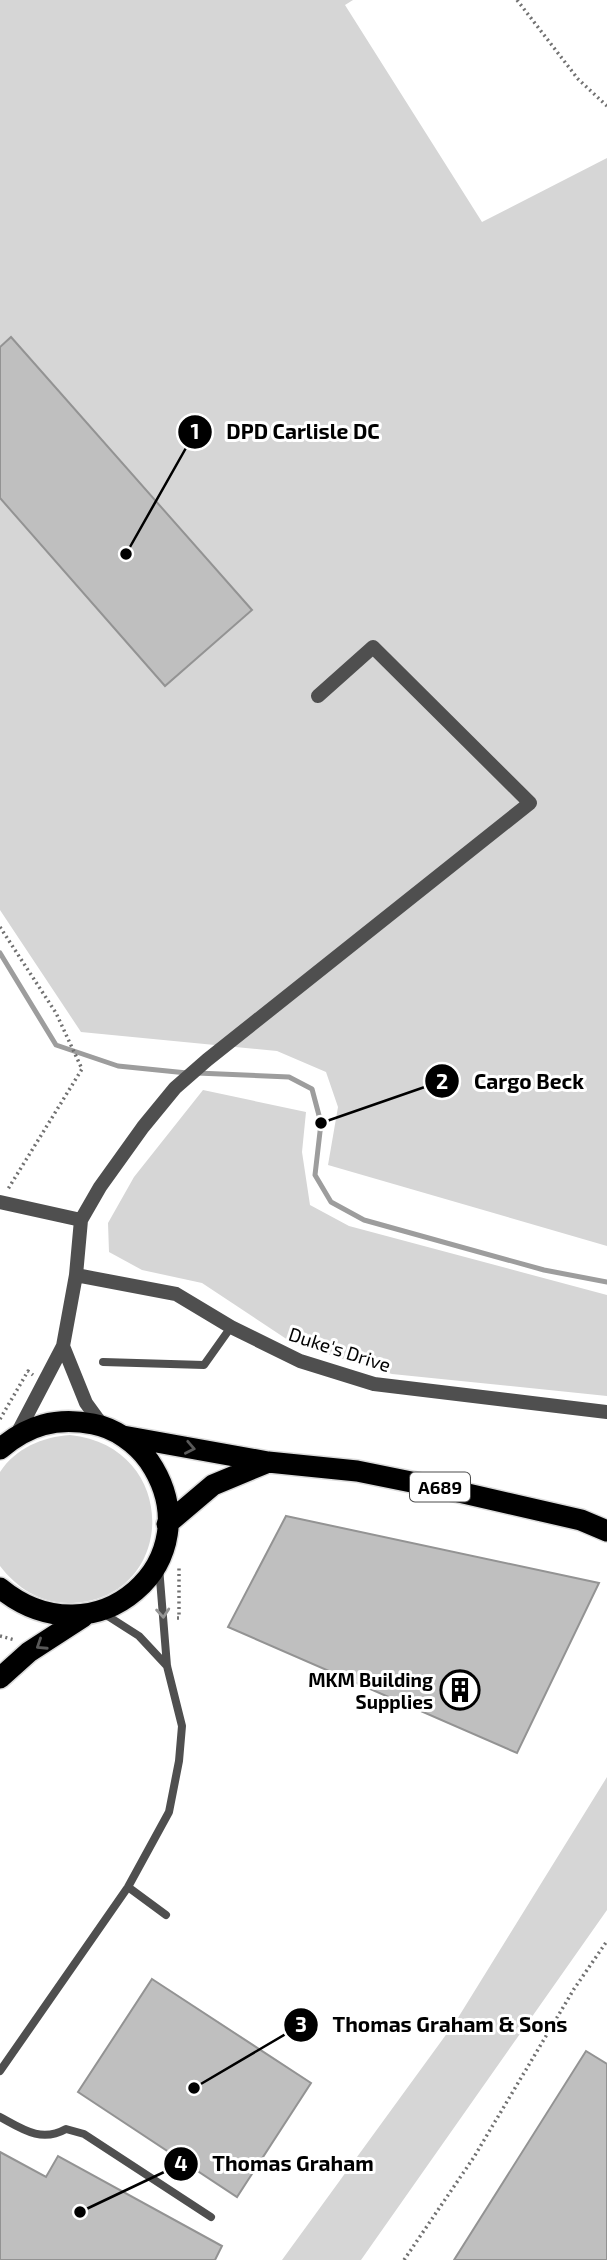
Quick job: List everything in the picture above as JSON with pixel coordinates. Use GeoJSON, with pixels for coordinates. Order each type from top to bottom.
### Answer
{"type":"FeatureCollection","features":[{"type":"Feature","properties":{"kind":"highway","name":"A689"},"geometry":{"type":"LineString","coordinates":[[0,1449],[17,1434],[54,1422],[73,1420],[102,1425],[123,1436],[142,1452],[157,1474],[166,1498],[167,1524],[159,1561],[141,1586],[122,1601],[93,1614],[29,1652],[0,1678]]}},
{"type":"Feature","properties":{"kind":"highway","name":"A689"},"geometry":{"type":"LineString","coordinates":[[123,1436],[268,1462],[356,1471],[581,1520],[607,1531]]}},
{"type":"Feature","properties":{"kind":"highway","name":"A689"},"geometry":{"type":"LineString","coordinates":[[167,1524],[213,1485],[268,1462]]}},
{"type":"Feature","properties":{"kind":"highway"},"geometry":{"type":"LineString","coordinates":[[0,1588],[16,1602],[38,1612],[61,1616],[93,1614]]}},
{"type":"Feature","properties":{"kind":"street"},"geometry":{"type":"LineString","coordinates":[[17,1434],[63,1346],[76,1275],[81,1220],[100,1187],[175,1088],[530,803],[373,647],[318,696]]}},
{"type":"Feature","properties":{"kind":"street"},"geometry":{"type":"LineString","coordinates":[[0,1202],[81,1220]]}},
{"type":"Feature","properties":{"kind":"street","name":"Duke's Drive"},"geometry":{"type":"LineString","coordinates":[[76,1275],[176,1294],[231,1327],[300,1361],[374,1384],[607,1412]]}},
{"type":"Feature","properties":{"kind":"street"},"geometry":{"type":"LineString","coordinates":[[63,1346],[86,1403],[102,1425]]}},
{"type":"Feature","properties":{"kind":"lane"},"geometry":{"type":"LineString","coordinates":[[103,1362],[204,1365],[231,1327]]}},
{"type":"Feature","properties":{"kind":"lane"},"geometry":{"type":"LineString","coordinates":[[0,2070],[128,1887],[169,1812],[179,1762],[182,1726],[167,1666],[159,1561]]}},
{"type":"Feature","properties":{"kind":"lane"},"geometry":{"type":"LineString","coordinates":[[93,1614],[139,1636],[167,1666]]}},
{"type":"Feature","properties":{"kind":"lane"},"geometry":{"type":"LineString","coordinates":[[128,1887],[166,1915]]}},
{"type":"Feature","properties":{"kind":"lane"},"geometry":{"type":"LineString","coordinates":[[0,2117],[28,2133],[53,2136],[66,2129],[85,2134],[211,2217]]}},
{"type":"Feature","properties":{"kind":"path"},"geometry":{"type":"LineString","coordinates":[[517,0],[578,79],[607,106]]}},
{"type":"Feature","properties":{"kind":"path"},"geometry":{"type":"LineString","coordinates":[[0,927],[56,1013],[82,1069],[0,1202]]}},
{"type":"Feature","properties":{"kind":"path"},"geometry":{"type":"LineString","coordinates":[[404,2260],[474,2157],[574,1989],[607,1941]]}},
{"type":"Feature","properties":{"kind":"shaded area"},"geometry":{"type":"Polygon","coordinates":[[[0,0],[353,0],[345,5],[482,222],[607,158],[607,1246],[328,1165],[338,1107],[326,1072],[277,1051],[81,1032],[0,910],[0,0]]]}},
{"type":"Feature","properties":{"kind":"shaded area"},"geometry":{"type":"Polygon","coordinates":[[[203,1090],[306,1112],[302,1152],[310,1205],[349,1226],[607,1295],[607,1396],[392,1374],[294,1344],[202,1283],[142,1270],[109,1252],[108,1223],[134,1177],[203,1090]]]}},
{"type":"Feature","properties":{"kind":"shaded area"},"geometry":{"type":"Polygon","coordinates":[[[70,1435],[107,1446],[133,1466],[148,1493],[152,1524],[146,1553],[130,1578],[104,1596],[68,1603],[48,1600],[30,1593],[0,1566],[0,1472],[14,1456],[31,1445],[70,1435]]]}},
{"type":"Feature","properties":{"kind":"shaded area"},"geometry":{"type":"Polygon","coordinates":[[[607,1777],[607,1910],[361,2260],[282,2260],[456,2021],[607,1777]]]}},
{"type":"Feature","properties":{"kind":"building"},"geometry":{"type":"Polygon","coordinates":[[[11,337],[252,610],[165,686],[0,498],[0,347],[11,337]]]}},
{"type":"Feature","properties":{"kind":"building","name":"MKM Building Supplies"},"geometry":{"type":"Polygon","coordinates":[[[286,1516],[599,1583],[517,1753],[228,1627],[286,1516]]]}},
{"type":"Feature","properties":{"kind":"building"},"geometry":{"type":"Polygon","coordinates":[[[152,1979],[311,2083],[237,2197],[78,2092],[152,1979]]]}},
{"type":"Feature","properties":{"kind":"building"},"geometry":{"type":"Polygon","coordinates":[[[586,2051],[607,2064],[607,2260],[454,2260],[586,2051]]]}},
{"type":"Feature","properties":{"kind":"building"},"geometry":{"type":"Polygon","coordinates":[[[0,2152],[46,2177],[58,2156],[222,2246],[215,2260],[0,2260],[0,2152]]]}},
{"type":"Feature","properties":{"kind":"waterway"},"geometry":{"type":"LineString","coordinates":[[0,953],[56,1045],[118,1066],[187,1073]]}},
{"type":"Feature","properties":{"kind":"waterway"},"geometry":{"type":"LineString","coordinates":[[197,1073],[289,1077],[312,1089],[321,1123],[315,1175],[331,1202],[364,1220],[544,1270],[607,1282]]}},
{"type":"Feature","properties":{"kind":"place","name":"DPD Carlisle DC"},"geometry":{"type":"Point","coordinates":[126,554]}},
{"type":"Feature","properties":{"kind":"place","name":"Cargo Beck"},"geometry":{"type":"Point","coordinates":[321,1123]}},
{"type":"Feature","properties":{"kind":"place","name":"MKM Building Supplies"},"geometry":{"type":"Point","coordinates":[460,1690]}},
{"type":"Feature","properties":{"kind":"place","name":"Thomas Graham & Sons"},"geometry":{"type":"Point","coordinates":[194,2088]}},
{"type":"Feature","properties":{"kind":"place","name":"Thomas Graham"},"geometry":{"type":"Point","coordinates":[80,2212]}}]}
